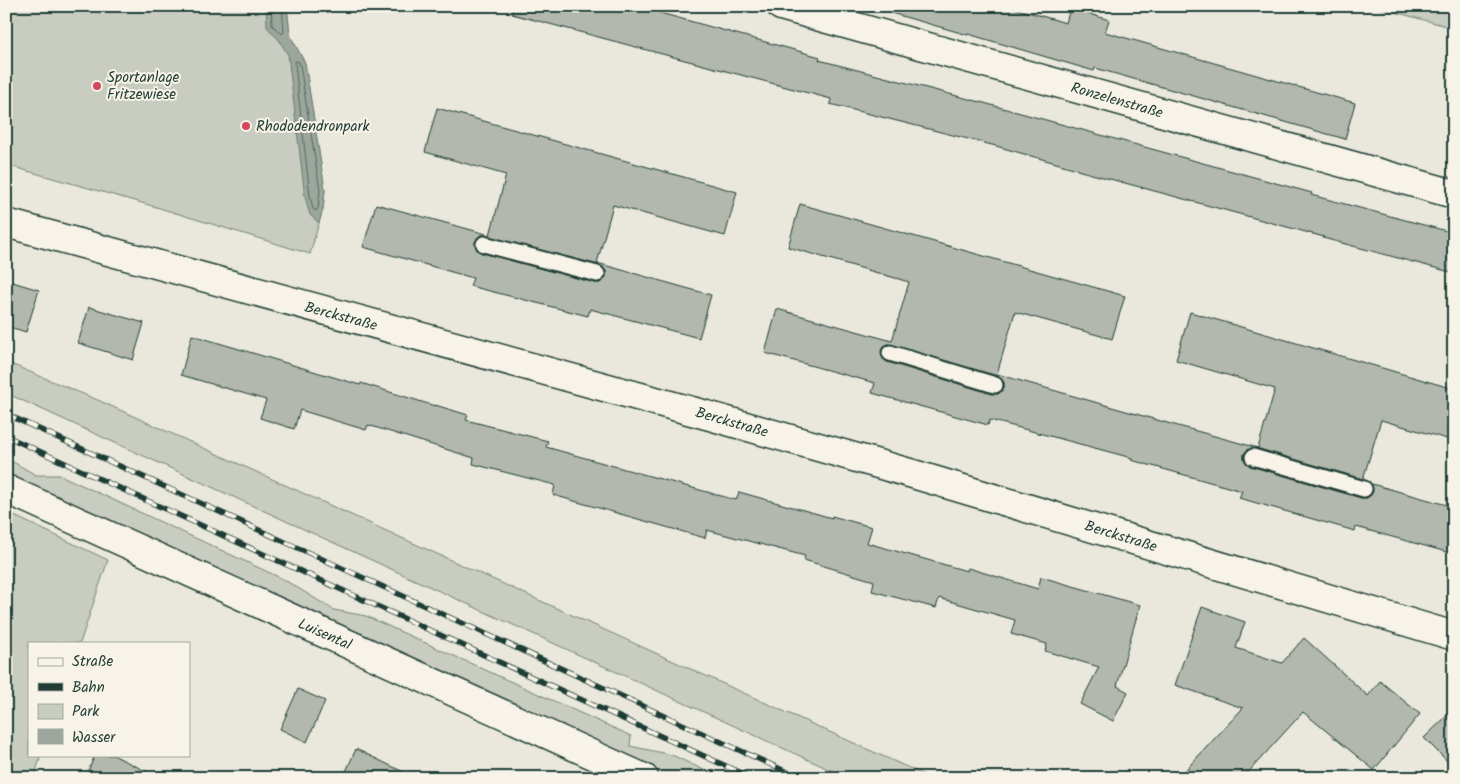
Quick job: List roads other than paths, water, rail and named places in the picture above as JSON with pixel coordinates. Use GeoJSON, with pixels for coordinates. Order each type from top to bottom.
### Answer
{"type":"FeatureCollection","features":[{"type":"Feature","properties":{"kind":"street","name":"Ronzelenstraße"},"geometry":{"type":"LineString","coordinates":[[781,6],[1454,194]]}},
{"type":"Feature","properties":{"kind":"street","name":"Berckstraße"},"geometry":{"type":"LineString","coordinates":[[6,223],[765,432],[1107,531],[1454,636]]}},
{"type":"Feature","properties":{"kind":"street","name":"Luisental"},"geometry":{"type":"LineString","coordinates":[[6,489],[644,778]]}},
{"type":"Feature","properties":{"kind":"lane"},"geometry":{"type":"LineString","coordinates":[[484,244],[597,274]]}},
{"type":"Feature","properties":{"kind":"lane"},"geometry":{"type":"LineString","coordinates":[[890,353],[995,385]]}},
{"type":"Feature","properties":{"kind":"lane"},"geometry":{"type":"LineString","coordinates":[[1253,457],[1364,489]]}},
{"type":"Feature","properties":{"kind":"water"},"geometry":{"type":"Polygon","coordinates":[[[266,6],[287,6],[290,35],[305,63],[325,190],[319,223],[310,215],[305,197],[288,55],[279,40],[267,27],[266,6]]]}},
{"type":"Feature","properties":{"kind":"railway"},"geometry":{"type":"LineString","coordinates":[[6,414],[800,778]]}},
{"type":"Feature","properties":{"kind":"railway"},"geometry":{"type":"LineString","coordinates":[[6,436],[752,778]]}},
{"type":"Feature","properties":{"kind":"place","name":"Sportanlage Fritzewiese"},"geometry":{"type":"Point","coordinates":[97,86]}},
{"type":"Feature","properties":{"kind":"place","name":"Rhododendronpark"},"geometry":{"type":"Point","coordinates":[246,126]}}]}
